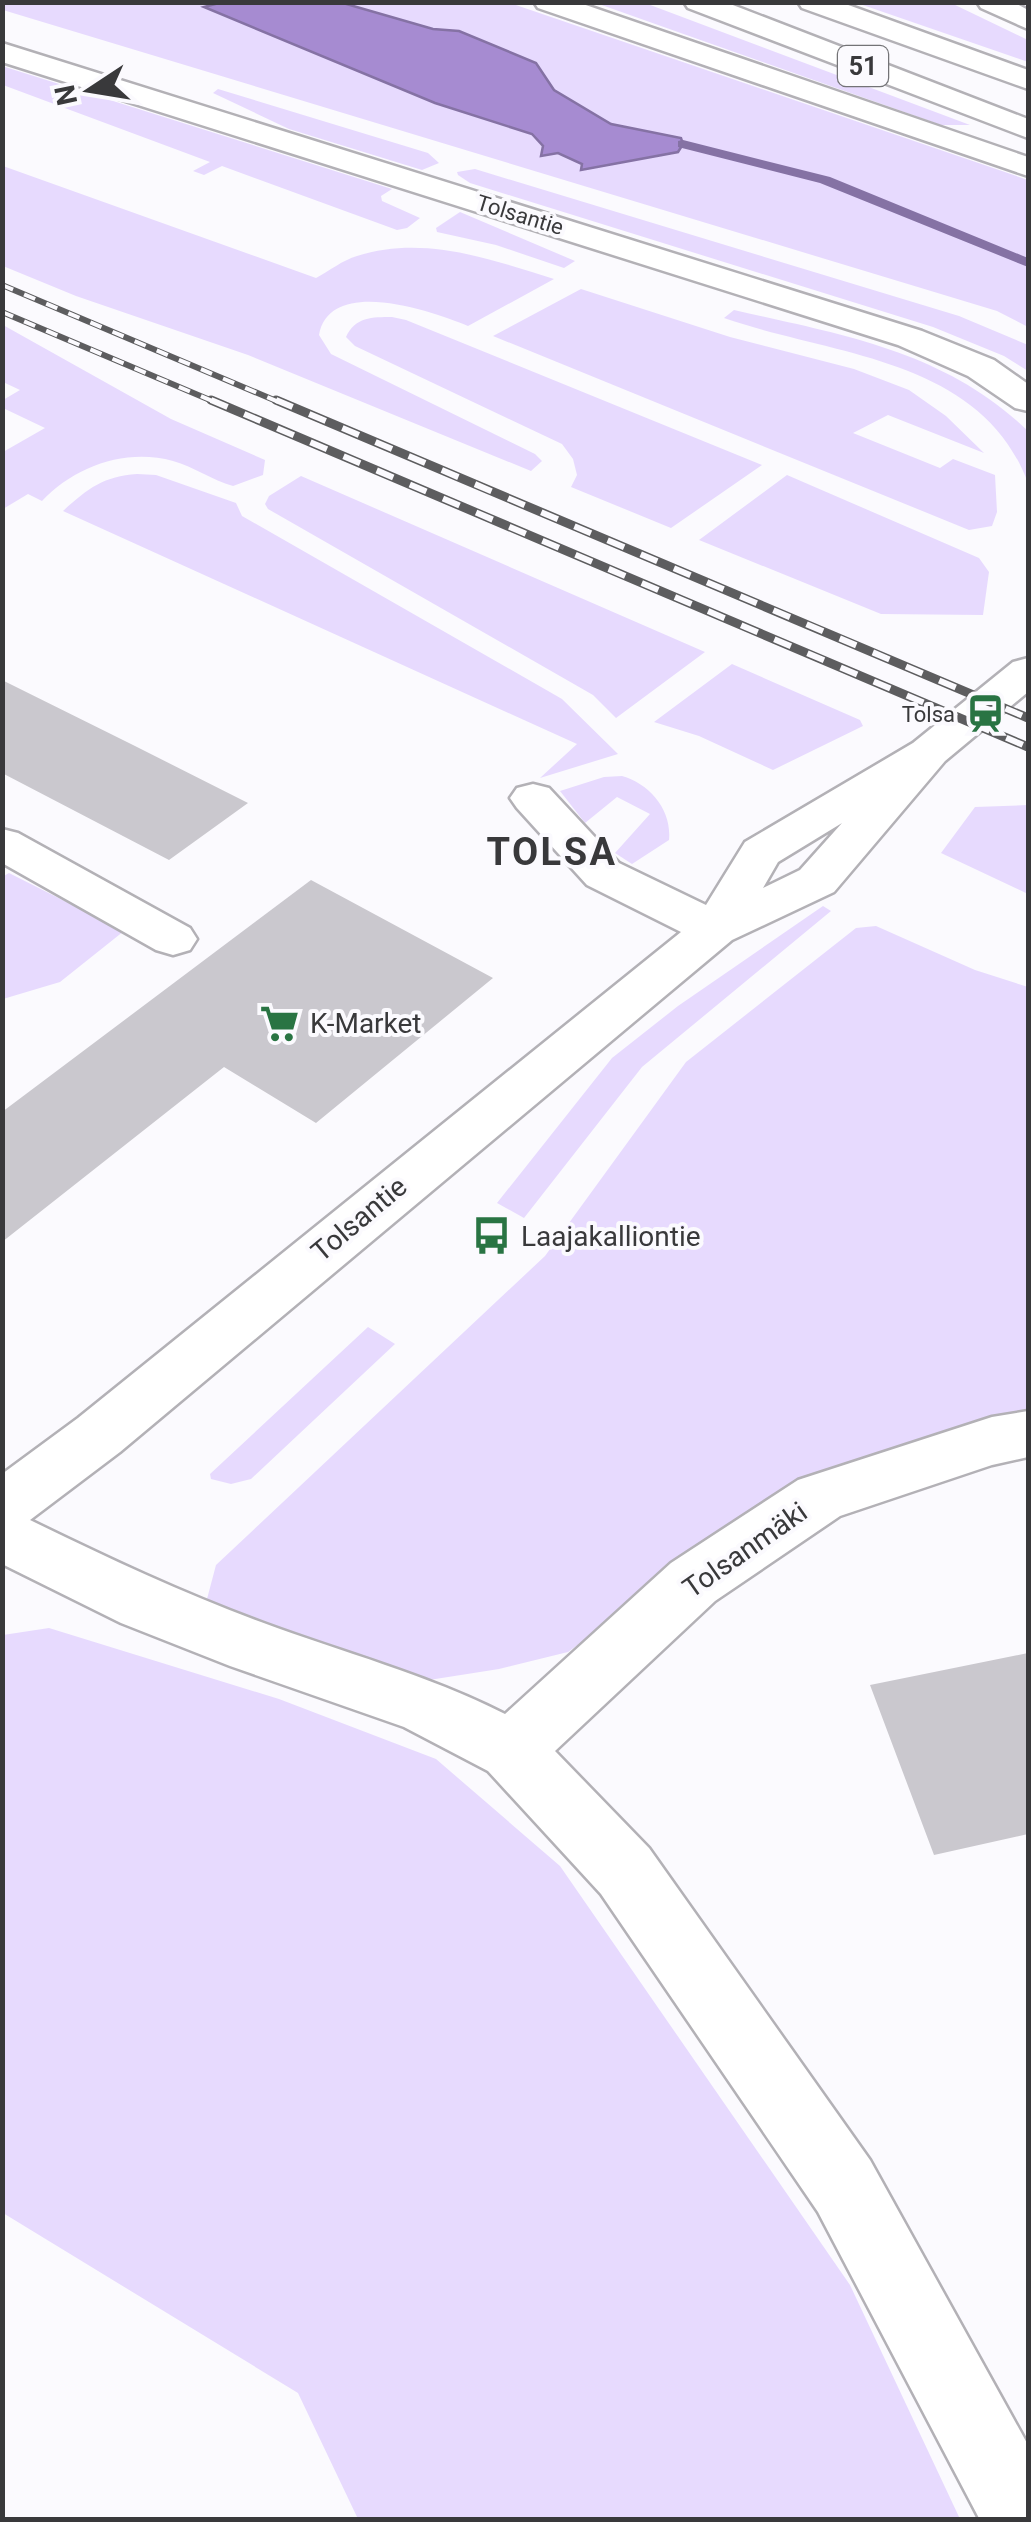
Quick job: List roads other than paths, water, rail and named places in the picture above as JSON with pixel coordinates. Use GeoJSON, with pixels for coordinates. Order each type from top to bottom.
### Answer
{"type":"FeatureCollection","features":[{"type":"Feature","properties":{"kind":"main road"},"geometry":{"type":"LineString","coordinates":[[548,2],[1028,168]]}},
{"type":"Feature","properties":{"kind":"main road","name":"51"},"geometry":{"type":"LineString","coordinates":[[698,2],[1028,129]]}},
{"type":"Feature","properties":{"kind":"main road","name":"51"},"geometry":{"type":"LineString","coordinates":[[812,2],[1028,80]]}},
{"type":"Feature","properties":{"kind":"main road"},"geometry":{"type":"LineString","coordinates":[[991,2],[1028,21]]}},
{"type":"Feature","properties":{"kind":"main road","name":"Tolsantie"},"geometry":{"type":"LineString","coordinates":[[2,52],[910,338],[981,368],[1028,400]]}},
{"type":"Feature","properties":{"kind":"main road","name":"Tolsantie"},"geometry":{"type":"LineString","coordinates":[[2,1508],[99,1435],[715,930],[817,881],[929,752],[1028,671]]}},
{"type":"Feature","properties":{"kind":"main road"},"geometry":{"type":"LineString","coordinates":[[533,798],[603,874],[715,930]]}},
{"type":"Feature","properties":{"kind":"main road"},"geometry":{"type":"LineString","coordinates":[[2,843],[173,939]]}},
{"type":"Feature","properties":{"kind":"main road","name":"Tolsanmäki"},"geometry":{"type":"LineString","coordinates":[[510,1750],[693,1582],[819,1498],[992,1441],[1028,1434]]}},
{"type":"Feature","properties":{"kind":"main road"},"geometry":{"type":"LineString","coordinates":[[2,1535],[143,1604],[252,1647],[424,1705],[510,1750],[625,1870],[844,2186],[1024,2520]]}},
{"type":"Feature","properties":{"kind":"waterway"},"geometry":{"type":"LineString","coordinates":[[683,144],[825,180],[1028,263]]}},
{"type":"Feature","properties":{"kind":"railway"},"geometry":{"type":"LineString","coordinates":[[2,285],[281,403]]}},
{"type":"Feature","properties":{"kind":"railway"},"geometry":{"type":"LineString","coordinates":[[2,312],[217,403]]}},
{"type":"Feature","properties":{"kind":"railway"},"geometry":{"type":"LineString","coordinates":[[211,400],[1028,747]]}},
{"type":"Feature","properties":{"kind":"railway"},"geometry":{"type":"LineString","coordinates":[[276,400],[1028,718]]}},
{"type":"Feature","properties":{"kind":"place","name":"Tolsa"},"geometry":{"type":"Point","coordinates":[985,714]}},
{"type":"Feature","properties":{"kind":"place","name":"K-Market"},"geometry":{"type":"Point","coordinates":[280,1023]}},
{"type":"Feature","properties":{"kind":"place","name":"Laajakalliontie"},"geometry":{"type":"Point","coordinates":[491,1236]}},
{"type":"Feature","properties":{"kind":"district","name":"TOLSA"},"geometry":{"type":"Point","coordinates":[552,852]}}]}
